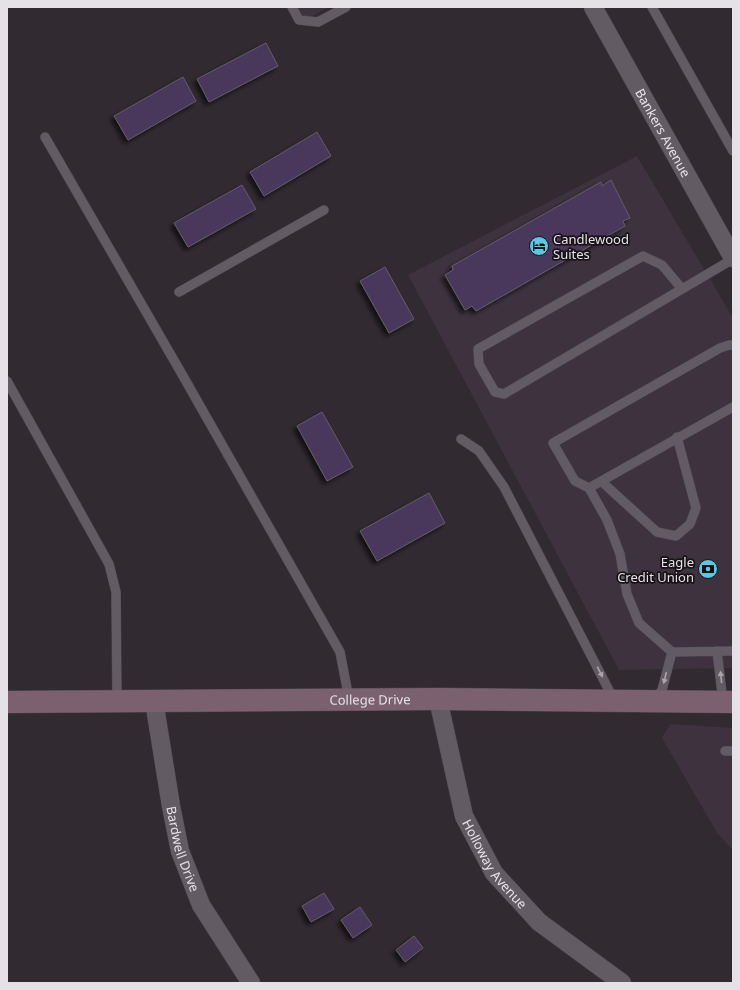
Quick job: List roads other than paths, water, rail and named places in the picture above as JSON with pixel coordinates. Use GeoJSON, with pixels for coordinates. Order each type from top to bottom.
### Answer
{"type":"FeatureCollection","features":[{"type":"Feature","properties":{"kind":"street","name":"Bankers Avenue"},"geometry":{"type":"LineString","coordinates":[[592,7],[732,254]]}},
{"type":"Feature","properties":{"kind":"street","name":"College Drive"},"geometry":{"type":"LineString","coordinates":[[7,702],[438,698],[728,702]]}},
{"type":"Feature","properties":{"kind":"street","name":"Holloway Avenue"},"geometry":{"type":"LineString","coordinates":[[438,698],[464,816],[494,873],[539,922],[622,983]]}},
{"type":"Feature","properties":{"kind":"street","name":"Bardwell Drive"},"geometry":{"type":"LineString","coordinates":[[154,701],[180,851],[201,905],[251,983]]}},
{"type":"Feature","properties":{"kind":"lane"},"geometry":{"type":"LineString","coordinates":[[292,7],[299,20],[318,22],[346,7]]}},
{"type":"Feature","properties":{"kind":"lane"},"geometry":{"type":"LineString","coordinates":[[652,7],[733,152]]}},
{"type":"Feature","properties":{"kind":"lane"},"geometry":{"type":"LineString","coordinates":[[45,137],[340,652],[349,699]]}},
{"type":"Feature","properties":{"kind":"lane"},"geometry":{"type":"LineString","coordinates":[[179,292],[324,210]]}},
{"type":"Feature","properties":{"kind":"lane"},"geometry":{"type":"LineString","coordinates":[[682,289],[662,265],[643,256],[478,349],[479,364],[494,392],[504,394],[682,289],[732,254]]}},
{"type":"Feature","properties":{"kind":"lane"},"geometry":{"type":"LineString","coordinates":[[733,345],[720,348],[553,443],[575,481],[589,488],[607,520],[620,554],[627,594],[639,623],[672,652],[733,651]]}},
{"type":"Feature","properties":{"kind":"lane"},"geometry":{"type":"LineString","coordinates":[[7,381],[109,564],[116,592],[117,701]]}},
{"type":"Feature","properties":{"kind":"lane"},"geometry":{"type":"LineString","coordinates":[[589,488],[733,406]]}},
{"type":"Feature","properties":{"kind":"lane"},"geometry":{"type":"LineString","coordinates":[[601,482],[657,532],[676,536],[690,524],[696,508],[677,437]]}},
{"type":"Feature","properties":{"kind":"lane"},"geometry":{"type":"LineString","coordinates":[[461,439],[479,451],[504,486],[614,701]]}},
{"type":"Feature","properties":{"kind":"lane"},"geometry":{"type":"LineString","coordinates":[[717,651],[728,702]]}},
{"type":"Feature","properties":{"kind":"lane"},"geometry":{"type":"LineString","coordinates":[[653,701],[662,690],[672,652]]}},
{"type":"Feature","properties":{"kind":"place","name":"Candlewood Suites"},"geometry":{"type":"Point","coordinates":[539,246]}},
{"type":"Feature","properties":{"kind":"place","name":"Eagle Credit Union"},"geometry":{"type":"Point","coordinates":[708,569]}}]}
